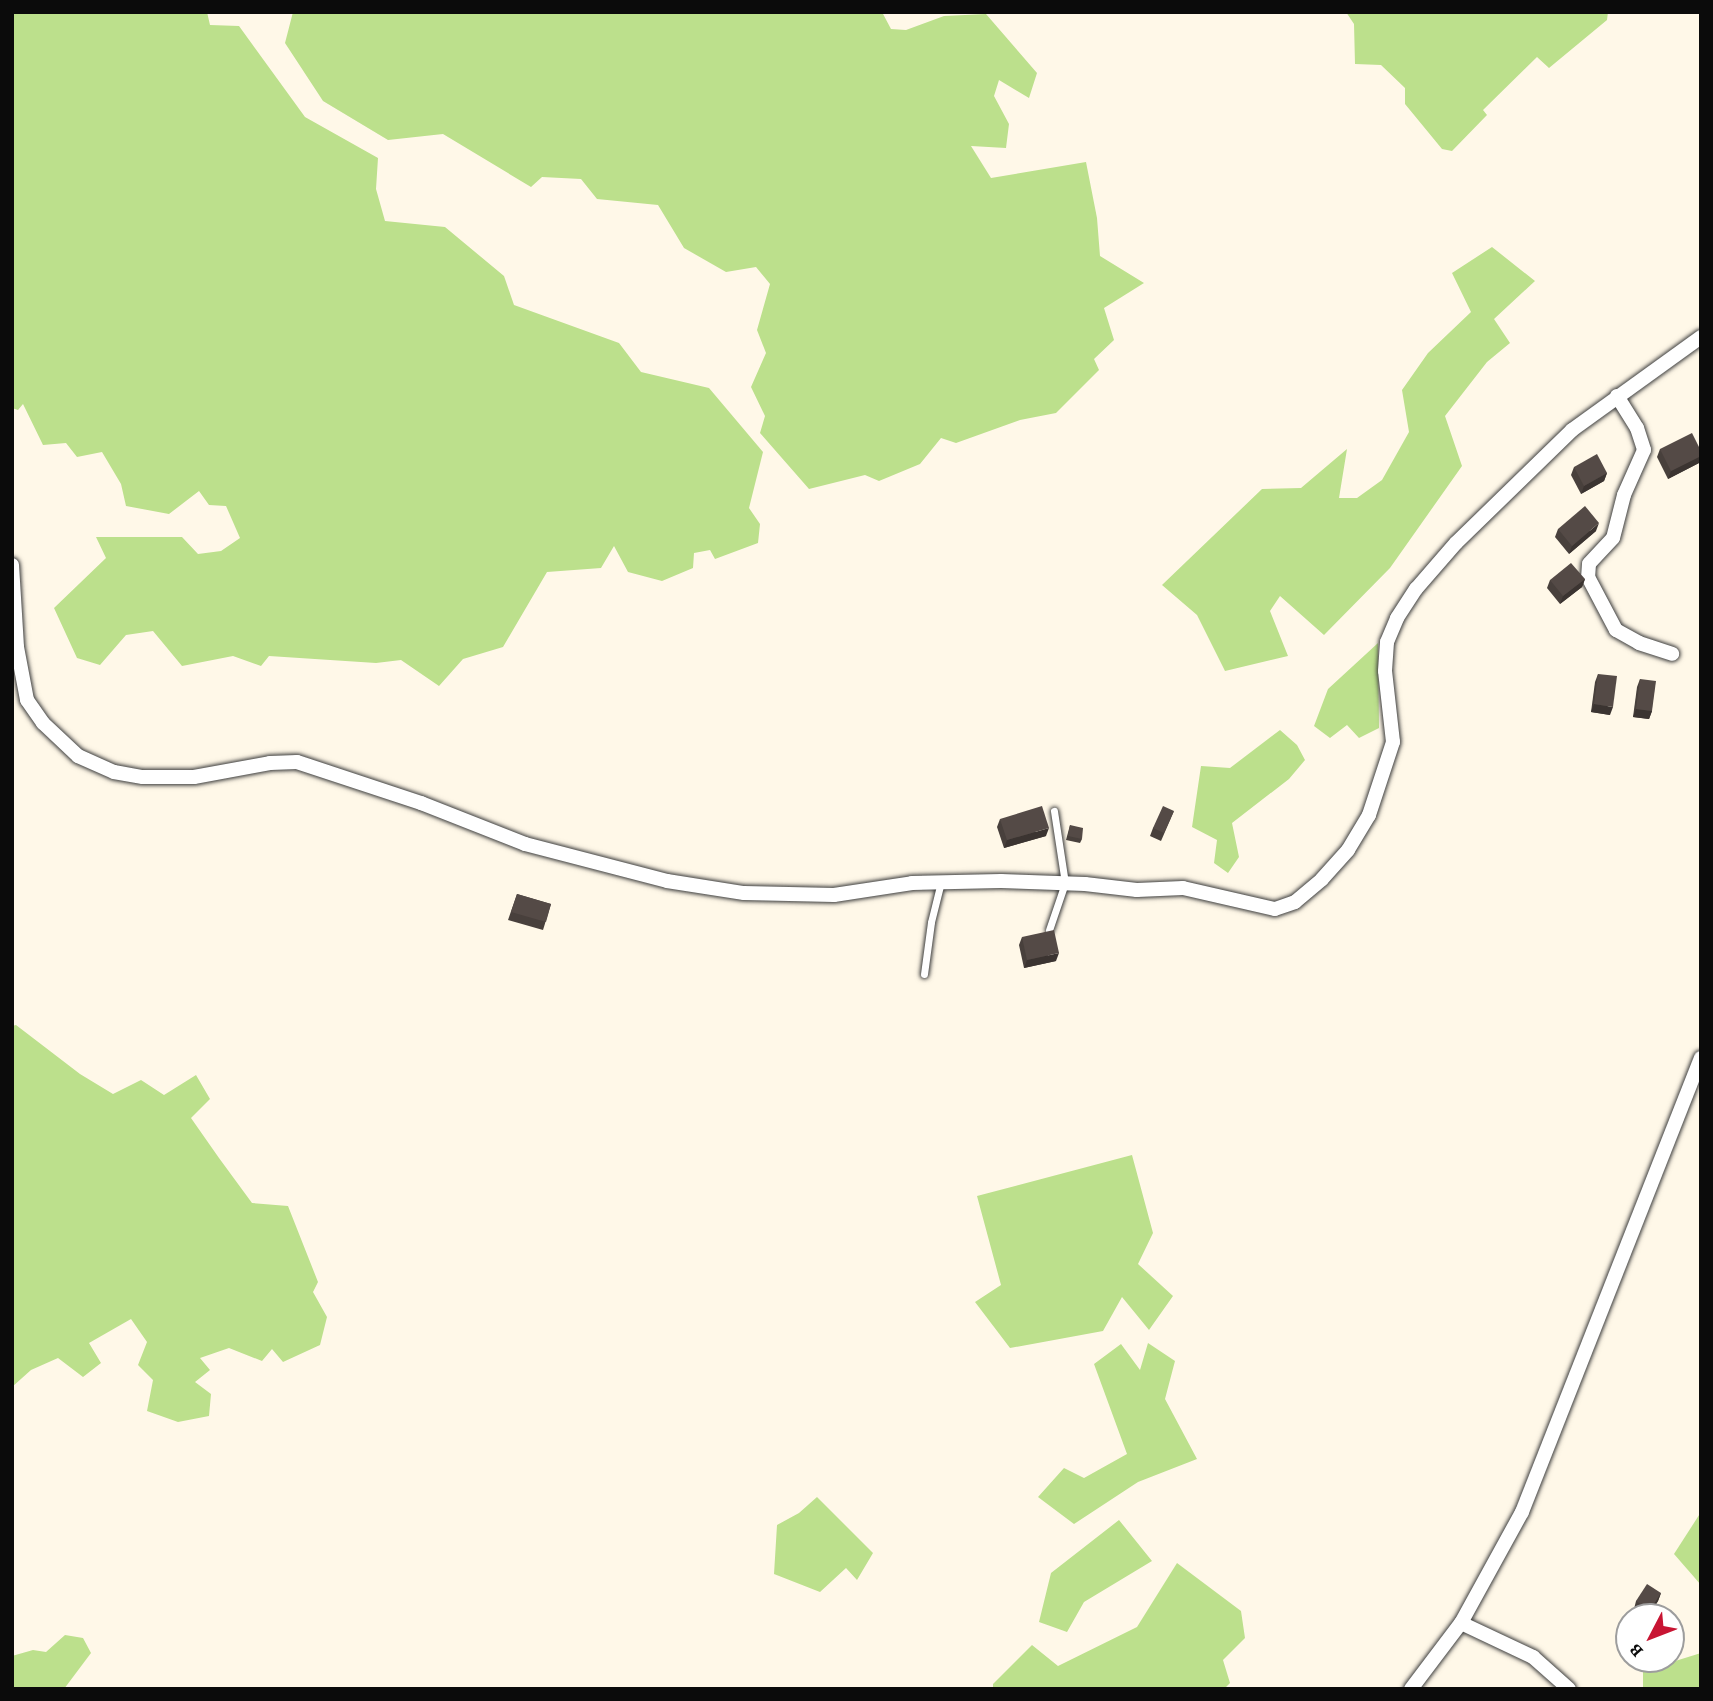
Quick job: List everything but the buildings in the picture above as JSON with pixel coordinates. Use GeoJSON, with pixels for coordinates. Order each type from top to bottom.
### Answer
{"type":"FeatureCollection","features":[{"type":"Feature","properties":{"kind":"street"},"geometry":{"type":"LineString","coordinates":[[12,565],[17,647],[27,700],[55,737],[78,756],[101,768],[127,775],[177,778],[270,763],[297,762],[421,803],[525,844],[667,881],[744,893],[834,895],[941,882],[1065,883],[1137,890],[1183,888],[1275,909],[1295,902],[1322,879],[1362,829],[1391,754],[1393,731],[1385,656],[1391,630],[1400,612],[1436,565],[1507,490],[1572,430],[1701,337]]}},
{"type":"Feature","properties":{"kind":"street"},"geometry":{"type":"LineString","coordinates":[[1618,396],[1637,428],[1644,450],[1623,495],[1613,537],[1589,564],[1588,577],[1616,630],[1639,643],[1672,653]]}},
{"type":"Feature","properties":{"kind":"street"},"geometry":{"type":"LineString","coordinates":[[1411,1689],[1461,1623],[1522,1513],[1701,1058]]}},
{"type":"Feature","properties":{"kind":"street"},"geometry":{"type":"LineString","coordinates":[[1461,1623],[1533,1657],[1569,1689]]}},
{"type":"Feature","properties":{"kind":"lane"},"geometry":{"type":"LineString","coordinates":[[1049,930],[1065,883],[1054,811]]}},
{"type":"Feature","properties":{"kind":"lane"},"geometry":{"type":"LineString","coordinates":[[924,974],[931,922],[941,882]]}},
{"type":"Feature","properties":{"kind":"green space"},"geometry":{"type":"Polygon","coordinates":[[[12,12],[207,12],[210,25],[239,26],[305,117],[378,158],[376,189],[385,221],[445,227],[504,276],[514,305],[619,343],[641,372],[709,388],[763,452],[749,508],[760,524],[758,543],[715,559],[710,550],[694,553],[693,568],[662,581],[628,572],[614,546],[601,568],[547,572],[503,647],[463,659],[439,686],[401,660],[376,663],[269,656],[261,666],[233,656],[182,666],[153,631],[126,635],[100,665],[77,658],[54,608],[106,558],[96,537],[182,537],[198,554],[221,551],[240,538],[226,506],[209,505],[199,491],[169,514],[126,506],[121,484],[102,452],[77,457],[66,443],[43,445],[23,404],[18,410],[12,408],[12,12]]]}},
{"type":"Feature","properties":{"kind":"green space"},"geometry":{"type":"Polygon","coordinates":[[[293,12],[882,12],[891,29],[906,30],[944,16],[986,14],[1037,73],[1029,98],[999,80],[994,96],[1009,124],[1006,148],[971,146],[991,178],[1086,162],[1097,218],[1100,256],[1144,283],[1104,308],[1114,340],[1094,359],[1099,370],[1056,413],[1020,420],[956,443],[941,438],[920,464],[879,481],[865,475],[809,489],[760,433],[765,416],[751,387],[766,353],[757,330],[770,284],[756,267],[726,272],[684,248],[658,205],[597,199],[581,179],[542,177],[531,187],[443,134],[388,140],[323,101],[285,43],[293,12]]]}},
{"type":"Feature","properties":{"kind":"green space"},"geometry":{"type":"Polygon","coordinates":[[[1346,12],[1608,12],[1607,20],[1549,68],[1537,57],[1483,110],[1487,115],[1452,151],[1442,149],[1405,104],[1405,88],[1381,65],[1355,64],[1354,24],[1346,12]]]}},
{"type":"Feature","properties":{"kind":"green space"},"geometry":{"type":"Polygon","coordinates":[[[1492,247],[1535,281],[1494,319],[1510,343],[1487,362],[1445,416],[1462,466],[1390,568],[1324,635],[1280,596],[1270,611],[1288,656],[1225,671],[1197,615],[1162,585],[1262,489],[1301,488],[1347,449],[1339,498],[1357,498],[1382,480],[1409,432],[1402,390],[1428,353],[1471,312],[1452,273],[1492,247]]]}},
{"type":"Feature","properties":{"kind":"green space"},"geometry":{"type":"Polygon","coordinates":[[[1378,643],[1379,728],[1359,738],[1347,725],[1330,738],[1314,726],[1328,689],[1378,643]]]}},
{"type":"Feature","properties":{"kind":"green space"},"geometry":{"type":"Polygon","coordinates":[[[1280,730],[1297,745],[1305,760],[1289,779],[1232,823],[1239,857],[1228,873],[1214,863],[1217,840],[1192,827],[1201,766],[1230,768],[1280,730]]]}},
{"type":"Feature","properties":{"kind":"green space"},"geometry":{"type":"Polygon","coordinates":[[[16,1025],[80,1074],[113,1094],[141,1080],[164,1095],[196,1075],[210,1099],[191,1118],[219,1158],[252,1203],[288,1206],[318,1282],[313,1292],[327,1317],[320,1345],[283,1362],[272,1349],[262,1361],[229,1348],[200,1358],[210,1370],[195,1382],[211,1394],[209,1416],[178,1422],[147,1411],[153,1380],[138,1365],[147,1342],[131,1319],[89,1343],[101,1363],[83,1377],[58,1358],[31,1370],[12,1387],[12,1026],[16,1025]]]}},
{"type":"Feature","properties":{"kind":"green space"},"geometry":{"type":"Polygon","coordinates":[[[1132,1155],[1153,1233],[1138,1264],[1173,1296],[1149,1330],[1122,1297],[1103,1331],[1010,1348],[975,1302],[1001,1285],[977,1196],[1132,1155]]]}},
{"type":"Feature","properties":{"kind":"green space"},"geometry":{"type":"Polygon","coordinates":[[[1148,1343],[1175,1361],[1165,1399],[1197,1459],[1138,1482],[1074,1524],[1038,1497],[1064,1468],[1084,1478],[1127,1454],[1094,1364],[1121,1344],[1140,1370],[1148,1343]]]}},
{"type":"Feature","properties":{"kind":"green space"},"geometry":{"type":"Polygon","coordinates":[[[817,1497],[873,1553],[857,1580],[846,1568],[820,1592],[774,1574],[777,1525],[799,1513],[817,1497]]]}},
{"type":"Feature","properties":{"kind":"green space"},"geometry":{"type":"Polygon","coordinates":[[[1701,1512],[1701,1585],[1674,1554],[1701,1512]]]}},
{"type":"Feature","properties":{"kind":"green space"},"geometry":{"type":"Polygon","coordinates":[[[1119,1520],[1152,1561],[1084,1602],[1067,1632],[1039,1622],[1051,1573],[1119,1520]]]}},
{"type":"Feature","properties":{"kind":"green space"},"geometry":{"type":"Polygon","coordinates":[[[1177,1563],[1241,1611],[1245,1638],[1223,1660],[1230,1683],[1224,1689],[993,1689],[993,1684],[1032,1645],[1058,1666],[1137,1627],[1177,1563]]]}},
{"type":"Feature","properties":{"kind":"green space"},"geometry":{"type":"Polygon","coordinates":[[[65,1635],[83,1638],[91,1653],[64,1689],[12,1689],[12,1656],[33,1650],[46,1652],[65,1635]]]}},
{"type":"Feature","properties":{"kind":"green space"},"geometry":{"type":"Polygon","coordinates":[[[1701,1653],[1701,1689],[1643,1689],[1643,1673],[1685,1673],[1685,1658],[1701,1653]]]}}]}
